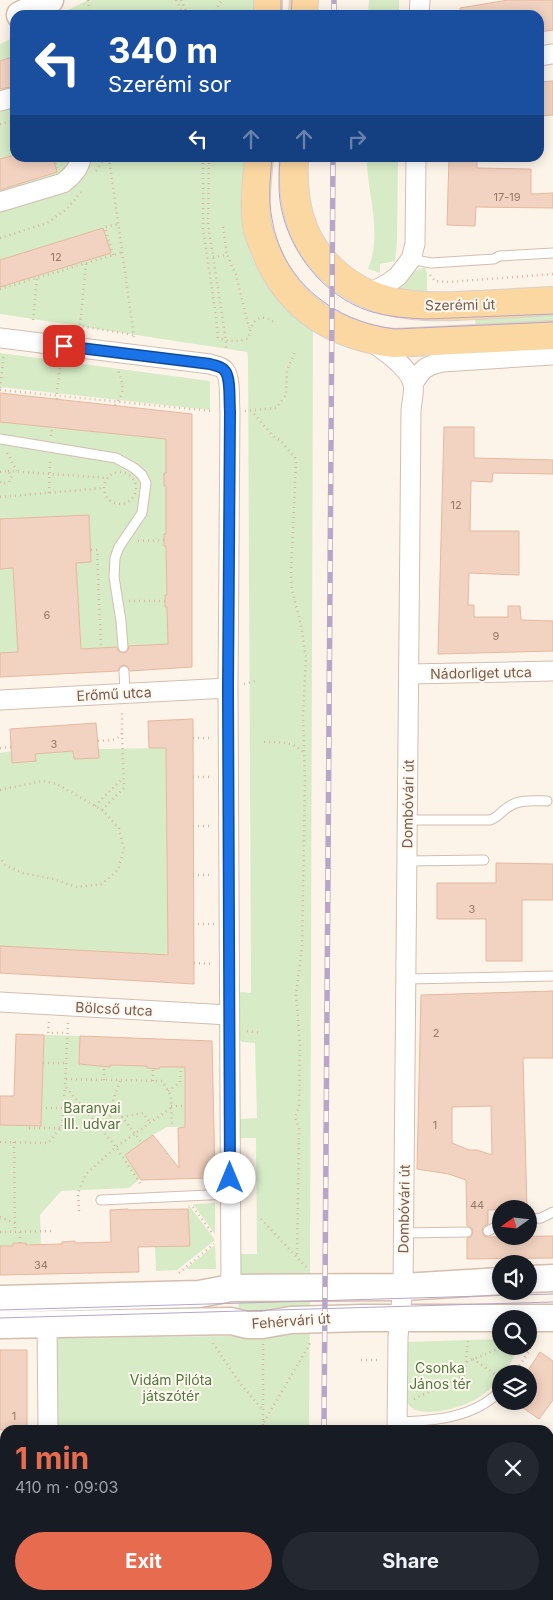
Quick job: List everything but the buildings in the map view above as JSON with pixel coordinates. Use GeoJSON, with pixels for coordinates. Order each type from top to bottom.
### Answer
{"type":"FeatureCollection","features":[{"type":"Feature","properties":{"kind":"main road"},"geometry":{"type":"LineString","coordinates":[[259,162],[256,210],[258,230],[266,251],[288,291],[308,310],[328,324],[369,340],[393,343],[553,335]]}},
{"type":"Feature","properties":{"kind":"main road","name":"Szerémi út"},"geometry":{"type":"LineString","coordinates":[[294,162],[294,198],[298,216],[314,251],[342,280],[379,298],[414,306],[553,301]]}},
{"type":"Feature","properties":{"kind":"street"},"geometry":{"type":"LineString","coordinates":[[30,10],[50,0]]}},
{"type":"Feature","properties":{"kind":"street"},"geometry":{"type":"LineString","coordinates":[[0,202],[63,183],[71,177],[79,162]]}},
{"type":"Feature","properties":{"kind":"street"},"geometry":{"type":"LineString","coordinates":[[379,298],[387,284],[401,272],[411,258],[415,244],[416,162]]}},
{"type":"Feature","properties":{"kind":"street"},"geometry":{"type":"LineString","coordinates":[[3,338],[220,367],[225,370],[228,376],[230,411],[228,688],[231,1321]]}},
{"type":"Feature","properties":{"kind":"street"},"geometry":{"type":"LineString","coordinates":[[369,340],[404,368],[414,384]]}},
{"type":"Feature","properties":{"kind":"street"},"geometry":{"type":"LineString","coordinates":[[414,384],[420,372],[429,365],[442,362],[553,355]]}},
{"type":"Feature","properties":{"kind":"street","name":"Dombóvári út"},"geometry":{"type":"LineString","coordinates":[[398,1425],[398,1337],[403,1287],[404,1233],[410,412],[414,384]]}},
{"type":"Feature","properties":{"kind":"street","name":"Nádorliget utca"},"geometry":{"type":"LineString","coordinates":[[409,674],[553,671]]}},
{"type":"Feature","properties":{"kind":"street","name":"Erőmű utca"},"geometry":{"type":"LineString","coordinates":[[0,700],[123,702],[228,688]]}},
{"type":"Feature","properties":{"kind":"street","name":"Bölcső utca"},"geometry":{"type":"LineString","coordinates":[[0,1002],[229,1015]]}},
{"type":"Feature","properties":{"kind":"street"},"geometry":{"type":"LineString","coordinates":[[537,1279],[553,1278]]}},
{"type":"Feature","properties":{"kind":"street"},"geometry":{"type":"LineString","coordinates":[[0,1299],[198,1294],[231,1288],[403,1287],[492,1282]]}},
{"type":"Feature","properties":{"kind":"street","name":"Fehérvári út"},"geometry":{"type":"LineString","coordinates":[[0,1325],[231,1321],[247,1325],[262,1325],[291,1320],[400,1318],[544,1326]]}},
{"type":"Feature","properties":{"kind":"street"},"geometry":{"type":"LineString","coordinates":[[47,1324],[48,1425]]}},
{"type":"Feature","properties":{"kind":"lane"},"geometry":{"type":"LineString","coordinates":[[411,258],[431,263],[553,253]]}},
{"type":"Feature","properties":{"kind":"lane"},"geometry":{"type":"LineString","coordinates":[[0,439],[116,458],[142,475],[146,483],[142,513],[119,546],[115,558],[114,577],[123,647]]}},
{"type":"Feature","properties":{"kind":"lane"},"geometry":{"type":"LineString","coordinates":[[123,702],[124,671]]}},
{"type":"Feature","properties":{"kind":"lane"},"geometry":{"type":"LineString","coordinates":[[408,820],[490,820],[496,818],[515,803],[546,801]]}},
{"type":"Feature","properties":{"kind":"lane"},"geometry":{"type":"LineString","coordinates":[[407,861],[484,860]]}},
{"type":"Feature","properties":{"kind":"lane"},"geometry":{"type":"LineString","coordinates":[[406,979],[553,976]]}},
{"type":"Feature","properties":{"kind":"lane"},"geometry":{"type":"LineString","coordinates":[[100,1200],[230,1194]]}},
{"type":"Feature","properties":{"kind":"lane"},"geometry":{"type":"LineString","coordinates":[[538,1218],[553,1212]]}},
{"type":"Feature","properties":{"kind":"lane"},"geometry":{"type":"LineString","coordinates":[[488,1231],[492,1229]]}},
{"type":"Feature","properties":{"kind":"lane"},"geometry":{"type":"LineString","coordinates":[[404,1233],[467,1232]]}},
{"type":"Feature","properties":{"kind":"lane"},"geometry":{"type":"LineString","coordinates":[[402,1425],[461,1414],[479,1407],[492,1399]]}},
{"type":"Feature","properties":{"kind":"path"},"geometry":{"type":"LineString","coordinates":[[93,178],[102,162]]}},
{"type":"Feature","properties":{"kind":"path"},"geometry":{"type":"LineString","coordinates":[[86,264],[80,326],[134,335],[110,162]]}},
{"type":"Feature","properties":{"kind":"path"},"geometry":{"type":"LineString","coordinates":[[203,162],[203,229],[218,338],[226,341],[243,340],[249,338],[249,328],[236,275],[227,255],[223,227]]}},
{"type":"Feature","properties":{"kind":"path"},"geometry":{"type":"LineString","coordinates":[[210,162],[208,224],[227,348],[220,367]]}},
{"type":"Feature","properties":{"kind":"path"},"geometry":{"type":"LineString","coordinates":[[0,238],[47,223],[68,208],[87,185]]}},
{"type":"Feature","properties":{"kind":"path"},"geometry":{"type":"LineString","coordinates":[[113,255],[105,227],[118,224]]}},
{"type":"Feature","properties":{"kind":"path"},"geometry":{"type":"LineString","coordinates":[[0,289],[123,252]]}},
{"type":"Feature","properties":{"kind":"path"},"geometry":{"type":"LineString","coordinates":[[213,257],[227,255]]}},
{"type":"Feature","properties":{"kind":"path"},"geometry":{"type":"LineString","coordinates":[[450,282],[553,274]]}},
{"type":"Feature","properties":{"kind":"path"},"geometry":{"type":"LineString","coordinates":[[33,320],[37,278]]}},
{"type":"Feature","properties":{"kind":"path"},"geometry":{"type":"LineString","coordinates":[[249,328],[258,318],[263,317],[270,318],[276,324]]}},
{"type":"Feature","properties":{"kind":"path"},"geometry":{"type":"LineString","coordinates":[[3,338],[0,389],[57,398],[213,411]]}},
{"type":"Feature","properties":{"kind":"path"},"geometry":{"type":"LineString","coordinates":[[57,398],[64,346]]}},
{"type":"Feature","properties":{"kind":"path"},"geometry":{"type":"LineString","coordinates":[[117,404],[122,397],[123,386],[116,366],[118,352]]}},
{"type":"Feature","properties":{"kind":"path"},"geometry":{"type":"LineString","coordinates":[[295,352],[287,370],[286,395],[276,408],[254,412],[269,432],[281,440],[296,459],[291,574],[292,590],[301,625],[306,658],[303,716],[305,781],[302,947],[296,995],[300,1045],[299,1107],[295,1117],[299,1128],[297,1257]]}},
{"type":"Feature","properties":{"kind":"path"},"geometry":{"type":"LineString","coordinates":[[4,449],[17,471]]}},
{"type":"Feature","properties":{"kind":"path"},"geometry":{"type":"LineString","coordinates":[[0,482],[6,484],[11,479],[12,476],[8,471]]}},
{"type":"Feature","properties":{"kind":"path"},"geometry":{"type":"LineString","coordinates":[[0,472],[17,471],[108,478],[119,473],[125,474],[134,482],[135,494],[131,500],[120,504],[112,502],[106,496],[104,488],[108,478]]}},
{"type":"Feature","properties":{"kind":"path"},"geometry":{"type":"LineString","coordinates":[[49,474],[49,493]]}},
{"type":"Feature","properties":{"kind":"path"},"geometry":{"type":"LineString","coordinates":[[0,497],[104,488]]}},
{"type":"Feature","properties":{"kind":"path"},"geometry":{"type":"LineString","coordinates":[[123,541],[164,540]]}},
{"type":"Feature","properties":{"kind":"path"},"geometry":{"type":"LineString","coordinates":[[91,550],[97,550],[101,648]]}},
{"type":"Feature","properties":{"kind":"path"},"geometry":{"type":"LineString","coordinates":[[118,601],[165,601]]}},
{"type":"Feature","properties":{"kind":"path"},"geometry":{"type":"LineString","coordinates":[[102,810],[124,788],[123,702]]}},
{"type":"Feature","properties":{"kind":"path"},"geometry":{"type":"LineString","coordinates":[[98,741],[118,739],[122,733]]}},
{"type":"Feature","properties":{"kind":"path"},"geometry":{"type":"LineString","coordinates":[[193,738],[214,738]]}},
{"type":"Feature","properties":{"kind":"path"},"geometry":{"type":"LineString","coordinates":[[264,742],[286,742],[296,745],[304,753]]}},
{"type":"Feature","properties":{"kind":"path"},"geometry":{"type":"LineString","coordinates":[[0,748],[11,747]]}},
{"type":"Feature","properties":{"kind":"path"},"geometry":{"type":"LineString","coordinates":[[193,777],[214,777]]}},
{"type":"Feature","properties":{"kind":"path"},"geometry":{"type":"LineString","coordinates":[[95,806],[123,778]]}},
{"type":"Feature","properties":{"kind":"path"},"geometry":{"type":"LineString","coordinates":[[0,790],[42,781],[57,784],[102,810],[119,828],[124,849],[118,870],[102,884],[77,888],[53,879],[23,873],[5,865],[0,858]]}},
{"type":"Feature","properties":{"kind":"path"},"geometry":{"type":"LineString","coordinates":[[193,826],[214,826]]}},
{"type":"Feature","properties":{"kind":"path"},"geometry":{"type":"LineString","coordinates":[[193,875],[215,875]]}},
{"type":"Feature","properties":{"kind":"path"},"geometry":{"type":"LineString","coordinates":[[193,924],[215,924]]}},
{"type":"Feature","properties":{"kind":"path"},"geometry":{"type":"LineString","coordinates":[[194,963],[215,964]]}},
{"type":"Feature","properties":{"kind":"path"},"geometry":{"type":"LineString","coordinates":[[49,1021],[48,1033],[67,1033]]}},
{"type":"Feature","properties":{"kind":"path"},"geometry":{"type":"LineString","coordinates":[[0,1142],[48,1142],[61,1128],[66,1079],[68,1022]]}},
{"type":"Feature","properties":{"kind":"path"},"geometry":{"type":"LineString","coordinates":[[43,1063],[66,1064]]}},
{"type":"Feature","properties":{"kind":"path"},"geometry":{"type":"LineString","coordinates":[[104,1066],[104,1080]]}},
{"type":"Feature","properties":{"kind":"path"},"geometry":{"type":"LineString","coordinates":[[168,1091],[180,1082],[181,1067]]}},
{"type":"Feature","properties":{"kind":"path"},"geometry":{"type":"LineString","coordinates":[[153,1068],[153,1081]]}},
{"type":"Feature","properties":{"kind":"path"},"geometry":{"type":"LineString","coordinates":[[66,1079],[162,1082],[171,1096],[172,1127]]}},
{"type":"Feature","properties":{"kind":"path"},"geometry":{"type":"LineString","coordinates":[[120,1080],[112,1104],[142,1142]]}},
{"type":"Feature","properties":{"kind":"path"},"geometry":{"type":"LineString","coordinates":[[65,1086],[116,1147],[142,1186],[143,1198]]}},
{"type":"Feature","properties":{"kind":"path"},"geometry":{"type":"LineString","coordinates":[[80,1211],[78,1193],[86,1174],[116,1147],[171,1107],[185,1106]]}},
{"type":"Feature","properties":{"kind":"path"},"geometry":{"type":"LineString","coordinates":[[41,1108],[63,1108]]}},
{"type":"Feature","properties":{"kind":"path"},"geometry":{"type":"LineString","coordinates":[[99,1127],[117,1110]]}},
{"type":"Feature","properties":{"kind":"path"},"geometry":{"type":"LineString","coordinates":[[122,1117],[143,1113],[150,1123]]}},
{"type":"Feature","properties":{"kind":"path"},"geometry":{"type":"LineString","coordinates":[[29,1128],[61,1128]]}},
{"type":"Feature","properties":{"kind":"path"},"geometry":{"type":"LineString","coordinates":[[14,1142],[15,1232]]}},
{"type":"Feature","properties":{"kind":"path"},"geometry":{"type":"LineString","coordinates":[[178,1273],[218,1240],[185,1196]]}},
{"type":"Feature","properties":{"kind":"path"},"geometry":{"type":"LineString","coordinates":[[0,1216],[15,1223]]}},
{"type":"Feature","properties":{"kind":"path"},"geometry":{"type":"LineString","coordinates":[[261,1218],[310,1271]]}},
{"type":"Feature","properties":{"kind":"path"},"geometry":{"type":"LineString","coordinates":[[0,1232],[55,1231]]}},
{"type":"Feature","properties":{"kind":"path"},"geometry":{"type":"LineString","coordinates":[[20,1232],[20,1243]]}},
{"type":"Feature","properties":{"kind":"path"},"geometry":{"type":"LineString","coordinates":[[520,1365],[544,1326]]}},
{"type":"Feature","properties":{"kind":"path"},"geometry":{"type":"LineString","coordinates":[[412,1400],[465,1375],[469,1336]]}},
{"type":"Feature","properties":{"kind":"path"},"geometry":{"type":"LineString","coordinates":[[263,1423],[312,1339]]}},
{"type":"Feature","properties":{"kind":"path"},"geometry":{"type":"LineString","coordinates":[[263,1340],[263,1423]]}},
{"type":"Feature","properties":{"kind":"path"},"geometry":{"type":"LineString","coordinates":[[213,1342],[242,1386],[263,1410]]}},
{"type":"Feature","properties":{"kind":"path"},"geometry":{"type":"LineString","coordinates":[[466,1362],[492,1351]]}},
{"type":"Feature","properties":{"kind":"path"},"geometry":{"type":"LineString","coordinates":[[473,1359],[492,1372]]}},
{"type":"Feature","properties":{"kind":"path"},"geometry":{"type":"LineString","coordinates":[[361,1360],[381,1360]]}},
{"type":"Feature","properties":{"kind":"green space"},"geometry":{"type":"Polygon","coordinates":[[[88,0],[254,0],[255,10],[68,10],[88,0]]]}},
{"type":"Feature","properties":{"kind":"green space"},"geometry":{"type":"Polygon","coordinates":[[[369,0],[399,0],[399,10],[368,10],[369,0]]]}},
{"type":"Feature","properties":{"kind":"green space","name":"Vidám Pilóta játszótér"},"geometry":{"type":"Polygon","coordinates":[[[10,39],[10,162],[246,162],[245,230],[253,260],[270,289],[290,311],[313,329],[310,1275],[393,1274],[310,1297],[309,1425],[54,1425],[57,1338],[233,1336],[238,1327],[239,1254],[257,1254],[256,1138],[239,1138],[239,1119],[257,1118],[255,1043],[242,1042],[239,1039],[239,995],[241,992],[251,993],[248,358],[247,352],[0,314],[0,44],[10,39]]]}},
{"type":"Feature","properties":{"kind":"green space"},"geometry":{"type":"Polygon","coordinates":[[[367,162],[398,162],[395,261],[380,264],[380,273],[368,269],[374,241],[374,227],[367,162]]]}},
{"type":"Feature","properties":{"kind":"green space"},"geometry":{"type":"Polygon","coordinates":[[[425,267],[427,294],[392,292],[411,273],[425,267]]]}},
{"type":"Feature","properties":{"kind":"green space"},"geometry":{"type":"Polygon","coordinates":[[[553,312],[553,324],[476,328],[475,315],[553,312]]]}},
{"type":"Feature","properties":{"kind":"green space"},"geometry":{"type":"Polygon","coordinates":[[[0,353],[210,381],[210,410],[0,387],[0,353]]]}},
{"type":"Feature","properties":{"kind":"green space"},"geometry":{"type":"Polygon","coordinates":[[[0,422],[166,439],[164,485],[166,486],[166,534],[164,535],[164,546],[166,546],[167,595],[165,595],[165,607],[167,607],[168,644],[81,649],[76,563],[91,562],[89,515],[0,519],[0,422]]]}},
{"type":"Feature","properties":{"kind":"green space"},"geometry":{"type":"Polygon","coordinates":[[[13,568],[18,652],[0,653],[0,569],[13,568]]]}},
{"type":"Feature","properties":{"kind":"green space"},"geometry":{"type":"Polygon","coordinates":[[[166,748],[168,955],[0,946],[0,753],[12,751],[36,761],[35,754],[73,751],[74,759],[99,758],[98,749],[166,748]]]}},
{"type":"Feature","properties":{"kind":"green space","name":"Baranyai III. udvar"},"geometry":{"type":"Polygon","coordinates":[[[44,1035],[80,1036],[79,1064],[110,1067],[110,1065],[147,1066],[147,1068],[159,1069],[160,1067],[185,1067],[185,1127],[167,1127],[125,1155],[141,1178],[129,1188],[61,1191],[40,1215],[41,1245],[13,1243],[13,1246],[0,1246],[0,1125],[41,1125],[44,1035]]]}},
{"type":"Feature","properties":{"kind":"green space"},"geometry":{"type":"Polygon","coordinates":[[[215,1203],[215,1234],[193,1204],[215,1203]]]}},
{"type":"Feature","properties":{"kind":"green space"},"geometry":{"type":"Polygon","coordinates":[[[188,1204],[215,1240],[177,1270],[156,1271],[155,1247],[190,1246],[188,1204]]]}},
{"type":"Feature","properties":{"kind":"green space"},"geometry":{"type":"Polygon","coordinates":[[[215,1245],[216,1269],[186,1269],[215,1245]]]}},
{"type":"Feature","properties":{"kind":"green space","name":"Csonka János tér"},"geometry":{"type":"Polygon","coordinates":[[[492,1339],[492,1355],[515,1355],[509,1365],[492,1365],[492,1387],[481,1396],[465,1405],[448,1410],[423,1412],[411,1407],[405,1399],[406,1342],[492,1339]]]}},
{"type":"Feature","properties":{"kind":"tram line"},"geometry":{"type":"LineString","coordinates":[[281,0],[281,10]]}},
{"type":"Feature","properties":{"kind":"tram line"},"geometry":{"type":"LineString","coordinates":[[291,10],[292,0]]}},
{"type":"Feature","properties":{"kind":"tram line"},"geometry":{"type":"LineString","coordinates":[[272,162],[270,204],[278,242],[287,262],[299,280],[332,308],[352,318],[373,325],[395,329],[553,322]]}},
{"type":"Feature","properties":{"kind":"tram line"},"geometry":{"type":"LineString","coordinates":[[280,162],[280,201],[292,241],[312,271],[324,284],[353,304],[383,315],[404,318],[426,319],[553,314]]}},
{"type":"Feature","properties":{"kind":"tram line"},"geometry":{"type":"LineString","coordinates":[[0,1310],[553,1294]]}},
{"type":"Feature","properties":{"kind":"tram line"},"geometry":{"type":"LineString","coordinates":[[0,1318],[553,1302]]}},
{"type":"Feature","properties":{"kind":"railway"},"geometry":{"type":"LineString","coordinates":[[334,0],[334,10]]}},
{"type":"Feature","properties":{"kind":"railway"},"geometry":{"type":"LineString","coordinates":[[324,1425],[333,162]]}},
{"type":"Feature","properties":{"kind":"route"},"geometry":{"type":"LineString","coordinates":[[64,346],[210,364],[225,370],[228,376],[230,411],[228,688],[230,1178]]}}]}
